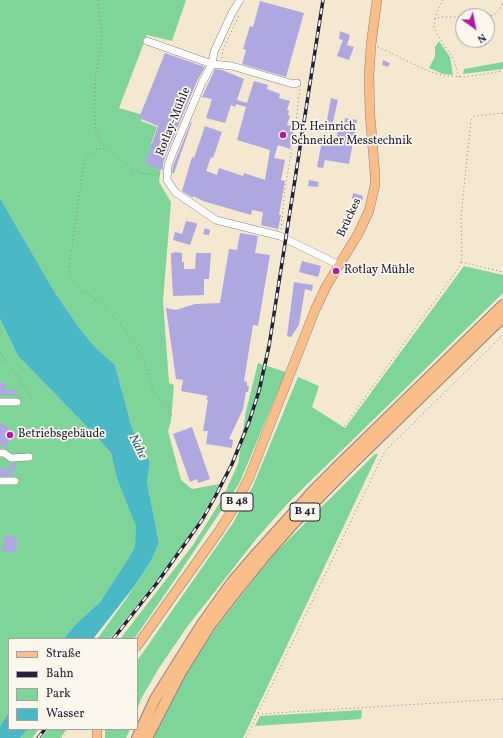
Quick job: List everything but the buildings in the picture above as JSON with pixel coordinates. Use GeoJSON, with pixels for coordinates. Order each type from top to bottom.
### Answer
{"type":"FeatureCollection","features":[{"type":"Feature","properties":{"kind":"highway","name":"B 41"},"geometry":{"type":"LineString","coordinates":[[137,738],[155,699],[198,630],[232,582],[332,472],[503,305]]}},
{"type":"Feature","properties":{"kind":"highway","name":"B 41"},"geometry":{"type":"LineString","coordinates":[[147,738],[163,703],[209,627],[264,557],[293,524],[348,468],[503,317]]}},
{"type":"Feature","properties":{"kind":"main road","name":"Brückes"},"geometry":{"type":"LineString","coordinates":[[138,645],[232,511],[249,478],[319,300],[358,234],[369,211],[375,185],[368,94],[371,45],[377,0]]}},
{"type":"Feature","properties":{"kind":"street","name":"Rotlay-Mühle"},"geometry":{"type":"LineString","coordinates":[[239,1],[214,52],[212,64],[202,83],[173,152],[168,165],[167,180],[175,192],[216,220],[280,236],[339,265]]}},
{"type":"Feature","properties":{"kind":"street"},"geometry":{"type":"LineString","coordinates":[[147,41],[212,64],[232,66],[293,84],[297,83]]}},
{"type":"Feature","properties":{"kind":"street"},"geometry":{"type":"LineString","coordinates":[[0,402],[17,402]]}},
{"type":"Feature","properties":{"kind":"street"},"geometry":{"type":"LineString","coordinates":[[0,453],[4,453],[11,458],[29,457]]}},
{"type":"Feature","properties":{"kind":"street"},"geometry":{"type":"LineString","coordinates":[[0,481],[15,481]]}},
{"type":"Feature","properties":{"kind":"path"},"geometry":{"type":"LineString","coordinates":[[98,0],[102,36],[96,73],[94,111],[96,131],[104,148],[137,172],[154,175],[167,174]]}},
{"type":"Feature","properties":{"kind":"path"},"geometry":{"type":"LineString","coordinates":[[443,0],[437,12],[434,28],[454,60],[459,77]]}},
{"type":"Feature","properties":{"kind":"path"},"geometry":{"type":"LineString","coordinates":[[495,14],[503,2]]}},
{"type":"Feature","properties":{"kind":"path"},"geometry":{"type":"LineString","coordinates":[[221,65],[223,50],[239,16]]}},
{"type":"Feature","properties":{"kind":"path"},"geometry":{"type":"LineString","coordinates":[[435,19],[455,17]]}},
{"type":"Feature","properties":{"kind":"path"},"geometry":{"type":"LineString","coordinates":[[371,45],[379,47],[428,71],[445,76],[459,77],[503,71]]}},
{"type":"Feature","properties":{"kind":"path"},"geometry":{"type":"LineString","coordinates":[[280,236],[285,189],[300,93],[300,88],[297,83]]}},
{"type":"Feature","properties":{"kind":"path"},"geometry":{"type":"LineString","coordinates":[[342,429],[461,262],[461,217],[471,120],[475,116],[503,113]]}},
{"type":"Feature","properties":{"kind":"path"},"geometry":{"type":"LineString","coordinates":[[104,148],[97,149],[92,152],[88,155],[84,162],[69,268],[70,276],[79,288],[104,306],[122,326],[143,360],[155,394],[173,417]]}},
{"type":"Feature","properties":{"kind":"path"},"geometry":{"type":"LineString","coordinates":[[461,262],[503,272]]}},
{"type":"Feature","properties":{"kind":"path"},"geometry":{"type":"LineString","coordinates":[[246,738],[385,451],[503,335]]}},
{"type":"Feature","properties":{"kind":"path"},"geometry":{"type":"LineString","coordinates":[[0,352],[32,399]]}},
{"type":"Feature","properties":{"kind":"path"},"geometry":{"type":"LineString","coordinates":[[258,714],[503,699]]}},
{"type":"Feature","properties":{"kind":"path"},"geometry":{"type":"LineString","coordinates":[[61,738],[68,730]]}},
{"type":"Feature","properties":{"kind":"green space"},"geometry":{"type":"Polygon","coordinates":[[[0,0],[186,0],[172,41],[147,35],[119,108],[143,115],[141,121],[157,127],[151,144],[164,152],[159,182],[171,202],[163,301],[169,383],[174,385],[171,421],[168,431],[181,480],[192,489],[220,484],[186,540],[161,575],[111,638],[98,638],[151,561],[159,543],[147,482],[150,462],[132,428],[115,365],[95,347],[80,329],[54,291],[0,198],[0,0]]]}},
{"type":"Feature","properties":{"kind":"green space"},"geometry":{"type":"Polygon","coordinates":[[[439,41],[450,57],[453,75],[443,74],[429,68],[435,56],[435,47],[439,41]]]}},
{"type":"Feature","properties":{"kind":"green space"},"geometry":{"type":"Polygon","coordinates":[[[503,62],[503,69],[463,74],[464,69],[503,62]]]}},
{"type":"Feature","properties":{"kind":"green space"},"geometry":{"type":"Polygon","coordinates":[[[464,266],[503,275],[503,293],[288,503],[257,538],[187,627],[159,668],[141,699],[138,707],[138,660],[233,523],[253,486],[298,377],[319,386],[312,407],[345,428],[464,266]]]}},
{"type":"Feature","properties":{"kind":"green space"},"geometry":{"type":"Polygon","coordinates":[[[0,319],[18,356],[111,453],[117,479],[137,526],[135,547],[100,602],[77,623],[64,638],[8,638],[8,714],[0,726],[0,319]]]}},
{"type":"Feature","properties":{"kind":"green space"},"geometry":{"type":"Polygon","coordinates":[[[258,363],[286,372],[239,484],[135,638],[121,638],[193,545],[222,499],[238,464],[246,411],[258,363]]]}},
{"type":"Feature","properties":{"kind":"green space"},"geometry":{"type":"Polygon","coordinates":[[[375,454],[378,454],[243,738],[152,738],[191,665],[211,635],[260,571],[277,551],[375,454]]]}},
{"type":"Feature","properties":{"kind":"green space"},"geometry":{"type":"Polygon","coordinates":[[[362,710],[361,719],[255,726],[260,716],[362,710]]]}},
{"type":"Feature","properties":{"kind":"green space"},"geometry":{"type":"Polygon","coordinates":[[[27,730],[38,730],[32,738],[20,738],[27,730]]]}},
{"type":"Feature","properties":{"kind":"green space"},"geometry":{"type":"Polygon","coordinates":[[[47,730],[66,730],[60,738],[41,738],[47,730]]]}},
{"type":"Feature","properties":{"kind":"green space"},"geometry":{"type":"Polygon","coordinates":[[[105,730],[130,730],[126,738],[105,738],[105,730]]]}},
{"type":"Feature","properties":{"kind":"water","name":"Nahe"},"geometry":{"type":"Polygon","coordinates":[[[0,198],[54,291],[80,329],[95,347],[115,365],[132,428],[150,462],[147,482],[159,543],[151,561],[133,588],[94,638],[64,638],[77,623],[100,602],[124,565],[135,547],[136,526],[117,479],[111,453],[18,356],[0,319],[0,198]]]}},
{"type":"Feature","properties":{"kind":"water"},"geometry":{"type":"Polygon","coordinates":[[[8,714],[8,730],[27,730],[20,738],[0,738],[0,726],[8,714]]]}},
{"type":"Feature","properties":{"kind":"railway"},"geometry":{"type":"LineString","coordinates":[[114,638],[157,583],[202,520],[232,464],[249,422],[259,391],[269,346],[323,0]]}},
{"type":"Feature","properties":{"kind":"railway"},"geometry":{"type":"LineString","coordinates":[[38,738],[44,730]]}},
{"type":"Feature","properties":{"kind":"place","name":"Dr. Heinrich Schneider Messtechnik"},"geometry":{"type":"Point","coordinates":[283,135]}},
{"type":"Feature","properties":{"kind":"place","name":"Rotlay Mühle"},"geometry":{"type":"Point","coordinates":[336,271]}},
{"type":"Feature","properties":{"kind":"place","name":"Betriebsgebäude"},"geometry":{"type":"Point","coordinates":[10,435]}}]}
